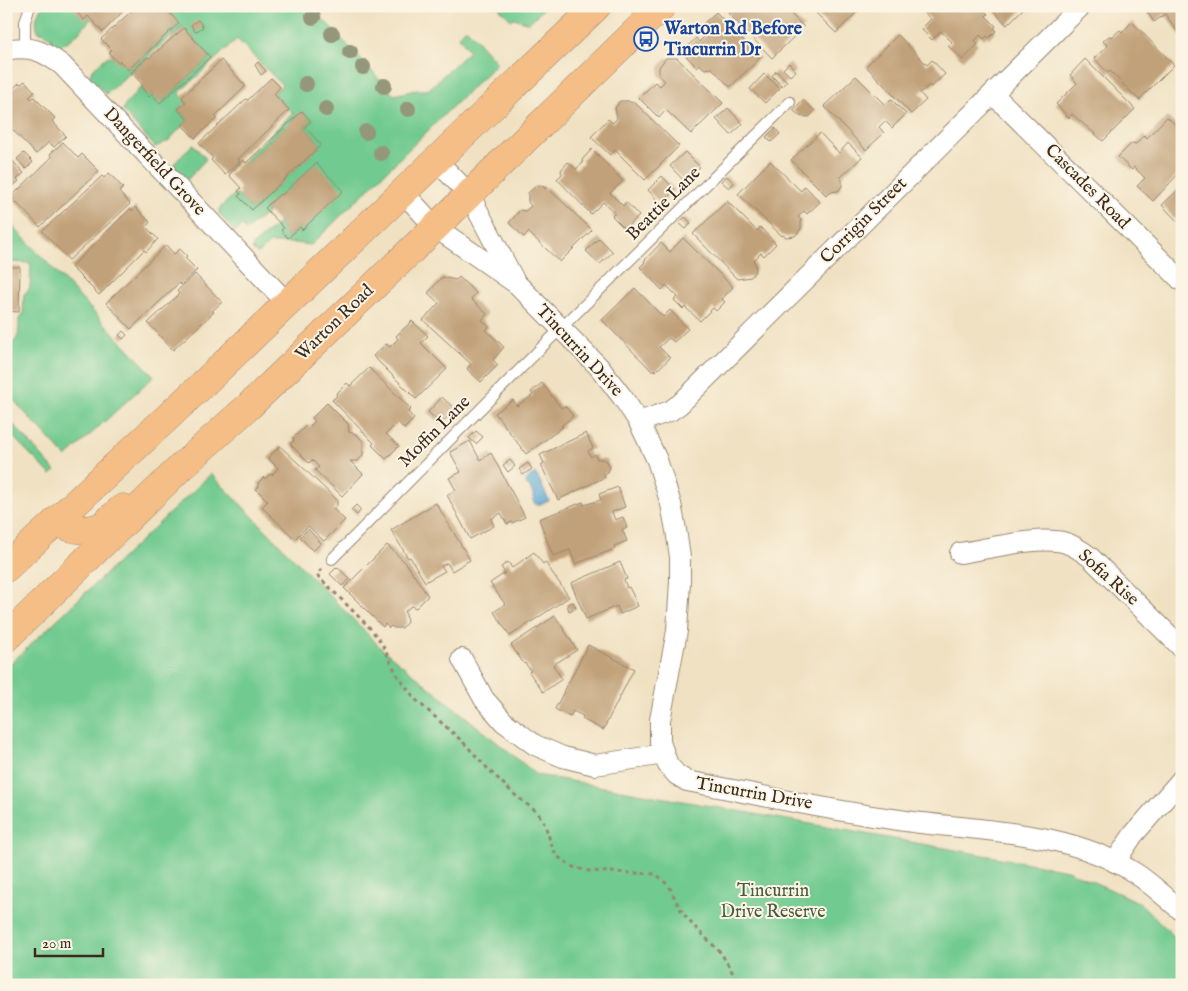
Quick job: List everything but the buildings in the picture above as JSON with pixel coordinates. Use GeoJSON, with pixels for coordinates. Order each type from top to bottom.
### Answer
{"type":"FeatureCollection","features":[{"type":"Feature","properties":{"kind":"main road"},"geometry":{"type":"LineString","coordinates":[[6,568],[404,192],[597,6]]}},
{"type":"Feature","properties":{"kind":"main road","name":"Warton Road"},"geometry":{"type":"LineString","coordinates":[[6,638],[181,467],[436,227],[662,6]]}},
{"type":"Feature","properties":{"kind":"main road"},"geometry":{"type":"LineString","coordinates":[[56,521],[65,527],[85,530],[101,526],[145,490],[181,467]]}},
{"type":"Feature","properties":{"kind":"street","name":"Corrigin Street"},"geometry":{"type":"LineString","coordinates":[[639,422],[670,411],[680,404],[1081,6]]}},
{"type":"Feature","properties":{"kind":"street","name":"Dangerfield Grove"},"geometry":{"type":"LineString","coordinates":[[16,49],[38,50],[62,66],[286,303]]}},
{"type":"Feature","properties":{"kind":"street","name":"Cascades Road"},"geometry":{"type":"LineString","coordinates":[[993,94],[1182,281]]}},
{"type":"Feature","properties":{"kind":"street","name":"Tincurrin Drive"},"geometry":{"type":"LineString","coordinates":[[436,160],[469,194],[517,284]]}},
{"type":"Feature","properties":{"kind":"street","name":"Tincurrin Drive"},"geometry":{"type":"LineString","coordinates":[[404,192],[436,227],[517,284],[561,328],[609,379],[623,398],[639,422],[657,460],[671,504],[680,557],[680,607],[660,720],[660,742],[668,764],[677,775],[687,781],[890,819],[1053,840],[1084,849],[1115,862],[1153,886],[1182,911]]}},
{"type":"Feature","properties":{"kind":"street","name":"Sofia Rise"},"geometry":{"type":"LineString","coordinates":[[960,554],[1041,540],[1066,543],[1090,557],[1182,648]]}},
{"type":"Feature","properties":{"kind":"street"},"geometry":{"type":"LineString","coordinates":[[462,659],[484,699],[504,722],[535,745],[564,758],[595,764],[664,754]]}},
{"type":"Feature","properties":{"kind":"street"},"geometry":{"type":"LineString","coordinates":[[1115,862],[1133,835],[1182,779]]}},
{"type":"Feature","properties":{"kind":"lane"},"geometry":{"type":"LineString","coordinates":[[16,49],[30,6]]}},
{"type":"Feature","properties":{"kind":"lane","name":"Beattie Lane"},"geometry":{"type":"LineString","coordinates":[[561,328],[790,102]]}},
{"type":"Feature","properties":{"kind":"lane","name":"Moffin Lane"},"geometry":{"type":"LineString","coordinates":[[332,559],[561,328]]}},
{"type":"Feature","properties":{"kind":"path"},"geometry":{"type":"LineString","coordinates":[[332,559],[317,575],[369,627],[381,642],[397,675],[414,699],[463,742],[515,795],[538,812],[558,857],[573,867],[588,871],[656,874],[669,886],[688,920],[721,953],[740,985]]}},
{"type":"Feature","properties":{"kind":"green space"},"geometry":{"type":"Polygon","coordinates":[[[43,6],[77,6],[84,19],[88,16],[91,19],[74,37],[59,47],[50,43],[52,39],[43,32],[39,33],[37,29],[36,19],[43,6]]]}},
{"type":"Feature","properties":{"kind":"green space"},"geometry":{"type":"Polygon","coordinates":[[[163,6],[311,6],[394,95],[416,90],[428,90],[469,51],[459,36],[463,30],[467,29],[497,63],[311,245],[270,243],[257,254],[252,249],[253,245],[279,223],[284,228],[282,230],[288,238],[300,227],[302,229],[282,195],[280,194],[265,208],[268,212],[246,230],[242,226],[235,232],[219,213],[220,208],[236,193],[252,210],[321,145],[305,127],[311,121],[302,111],[246,163],[244,160],[293,113],[274,94],[282,85],[237,39],[179,93],[186,102],[178,110],[188,120],[168,141],[155,147],[123,111],[125,105],[141,87],[149,97],[152,94],[161,103],[210,57],[184,28],[171,38],[183,25],[106,94],[90,78],[91,71],[108,56],[118,62],[120,61],[132,66],[179,23],[163,6]]]}},
{"type":"Feature","properties":{"kind":"green space"},"geometry":{"type":"Polygon","coordinates":[[[497,6],[546,6],[529,23],[514,18],[511,20],[497,6]]]}},
{"type":"Feature","properties":{"kind":"green space"},"geometry":{"type":"Polygon","coordinates":[[[193,144],[206,159],[187,180],[173,165],[193,144]]]}},
{"type":"Feature","properties":{"kind":"green space"},"geometry":{"type":"Polygon","coordinates":[[[6,219],[154,376],[66,457],[6,392],[6,348],[18,336],[19,319],[23,314],[24,294],[30,288],[31,263],[6,262],[6,219]]]}},
{"type":"Feature","properties":{"kind":"green space"},"geometry":{"type":"Polygon","coordinates":[[[6,416],[55,471],[51,475],[6,430],[6,416]]]}},
{"type":"Feature","properties":{"kind":"green space","name":"Tincurrin Drive Reserve"},"geometry":{"type":"Polygon","coordinates":[[[211,474],[381,648],[537,775],[1067,870],[1140,903],[1182,944],[1182,985],[6,985],[6,668],[211,474]]]}},
{"type":"Feature","properties":{"kind":"water"},"geometry":{"type":"Polygon","coordinates":[[[535,473],[549,501],[538,505],[534,503],[533,494],[525,481],[535,473]]]}},
{"type":"Feature","properties":{"kind":"place","name":"Warton Rd Before Tincurrin Dr"},"geometry":{"type":"Point","coordinates":[646,39]}}]}
